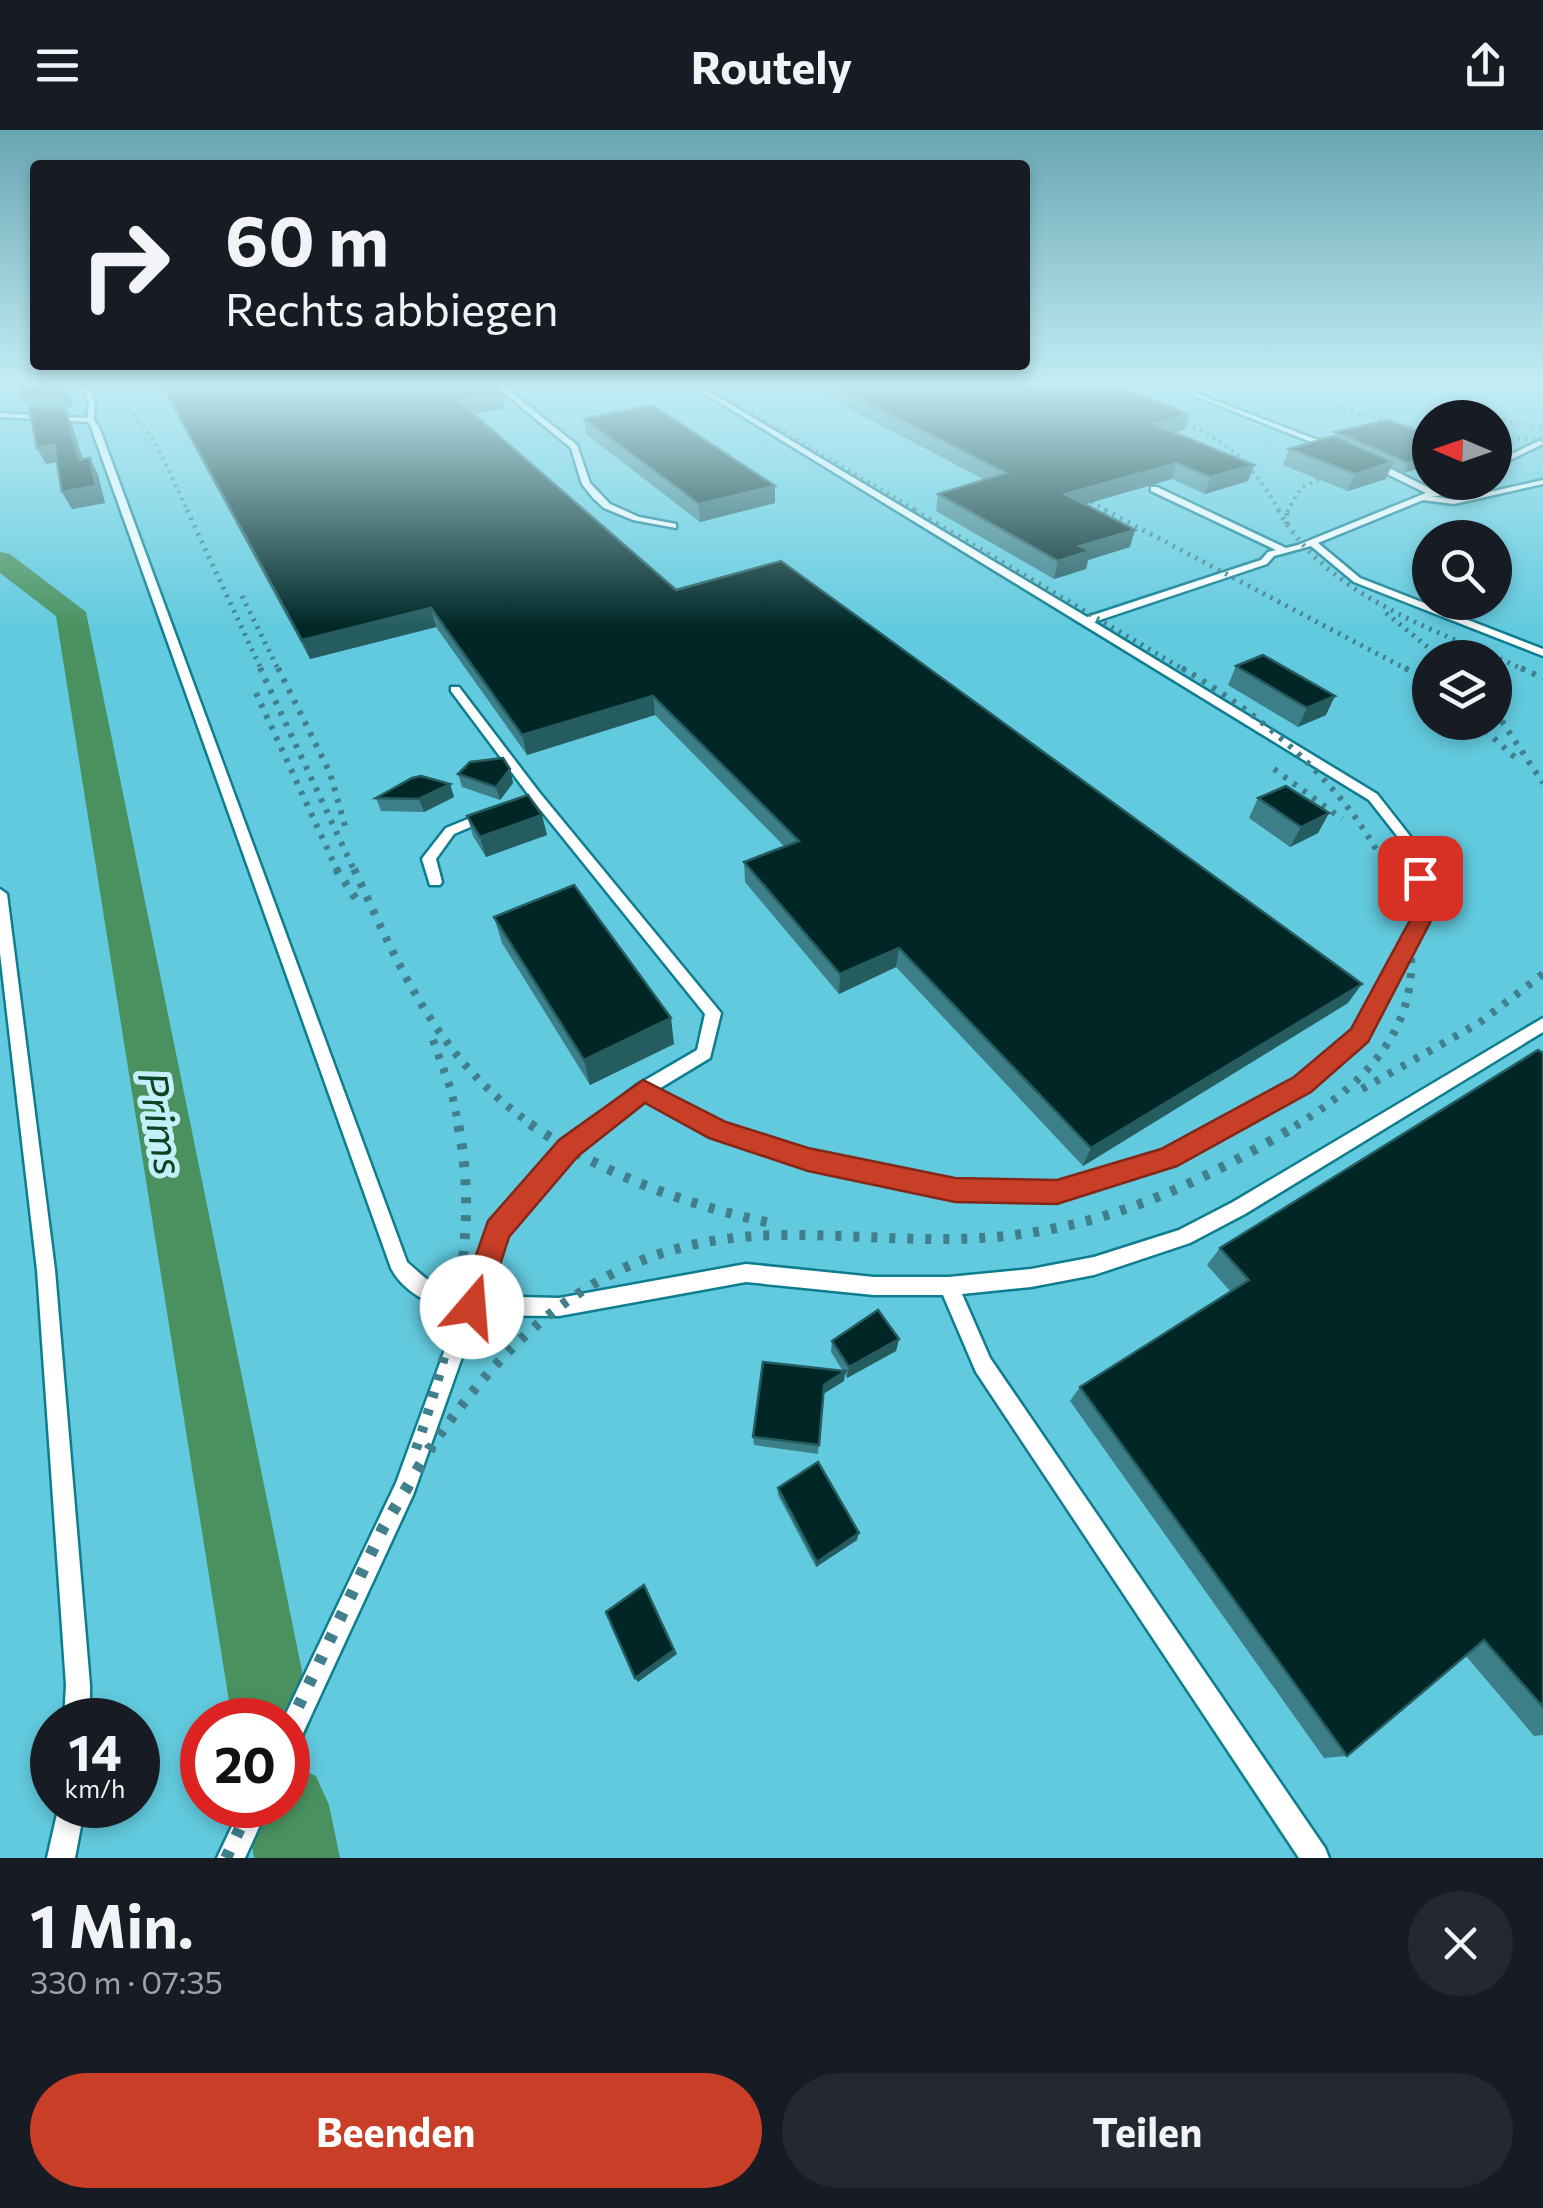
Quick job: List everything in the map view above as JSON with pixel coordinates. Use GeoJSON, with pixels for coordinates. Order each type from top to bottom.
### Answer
{"type":"FeatureCollection","features":[{"type":"Feature","properties":{"kind":"lane"},"geometry":{"type":"LineString","coordinates":[[109,467],[400,1268],[428,1293],[472,1307],[559,1307],[746,1273],[874,1286],[949,1286],[1031,1278],[1094,1266],[1183,1237],[1239,1208],[1543,1024]]}},
{"type":"Feature","properties":{"kind":"lane"},"geometry":{"type":"LineString","coordinates":[[577,467],[592,494],[610,511],[674,526]]}},
{"type":"Feature","properties":{"kind":"lane"},"geometry":{"type":"LineString","coordinates":[[643,1090],[718,1130],[808,1160],[955,1190],[1057,1192],[1168,1158],[1303,1084],[1360,1036],[1426,909],[1411,845],[1373,797],[830,467]]}},
{"type":"Feature","properties":{"kind":"lane"},"geometry":{"type":"LineString","coordinates":[[1378,467],[1412,485]]}},
{"type":"Feature","properties":{"kind":"lane"},"geometry":{"type":"LineString","coordinates":[[1512,489],[1543,482]]}},
{"type":"Feature","properties":{"kind":"lane"},"geometry":{"type":"LineString","coordinates":[[1154,489],[1283,550]]}},
{"type":"Feature","properties":{"kind":"lane"},"geometry":{"type":"LineString","coordinates":[[1086,620],[1264,562],[1272,554],[1421,500]]}},
{"type":"Feature","properties":{"kind":"lane"},"geometry":{"type":"LineString","coordinates":[[1312,542],[1356,580],[1543,653]]}},
{"type":"Feature","properties":{"kind":"lane"},"geometry":{"type":"LineString","coordinates":[[306,1698],[405,1487],[498,1230],[568,1148],[643,1090],[704,1054],[713,1013],[526,799],[455,689]]}},
{"type":"Feature","properties":{"kind":"lane"},"geometry":{"type":"LineString","coordinates":[[436,882],[429,859],[450,831],[501,809]]}},
{"type":"Feature","properties":{"kind":"lane"},"geometry":{"type":"LineString","coordinates":[[1420,878],[1450,890]]}},
{"type":"Feature","properties":{"kind":"lane"},"geometry":{"type":"LineString","coordinates":[[0,894],[46,1270],[77,1698]]}},
{"type":"Feature","properties":{"kind":"lane"},"geometry":{"type":"LineString","coordinates":[[949,1286],[983,1365],[1315,1858]]}},
{"type":"Feature","properties":{"kind":"lane"},"geometry":{"type":"LineString","coordinates":[[61,1858],[67,1828]]}},
{"type":"Feature","properties":{"kind":"lane"},"geometry":{"type":"LineString","coordinates":[[231,1858],[245,1828]]}},
{"type":"Feature","properties":{"kind":"shaded area"},"geometry":{"type":"Polygon","coordinates":[[[0,467],[1412,467],[1412,500],[1512,500],[1512,467],[1543,467],[1543,1858],[0,1858],[0,467]]]}},
{"type":"Feature","properties":{"kind":"building"},"geometry":{"type":"Polygon","coordinates":[[[58,467],[92,467],[96,486],[62,492],[58,467]]]}},
{"type":"Feature","properties":{"kind":"building"},"geometry":{"type":"Polygon","coordinates":[[[207,467],[534,467],[676,590],[781,561],[1362,984],[1091,1148],[899,948],[840,974],[744,862],[799,841],[653,696],[522,735],[431,608],[302,640],[207,467]]]}},
{"type":"Feature","properties":{"kind":"building"},"geometry":{"type":"Polygon","coordinates":[[[648,467],[746,467],[775,486],[699,504],[648,467]]]}},
{"type":"Feature","properties":{"kind":"building"},"geometry":{"type":"Polygon","coordinates":[[[993,467],[1164,467],[1065,494],[1135,530],[1080,546],[1090,551],[1058,561],[938,494],[1006,473],[993,467]]]}},
{"type":"Feature","properties":{"kind":"building"},"geometry":{"type":"Polygon","coordinates":[[[1186,467],[1248,467],[1210,477],[1186,467]]]}},
{"type":"Feature","properties":{"kind":"building"},"geometry":{"type":"Polygon","coordinates":[[[1336,467],[1378,467],[1355,474],[1336,467]]]}},
{"type":"Feature","properties":{"kind":"building"},"geometry":{"type":"Polygon","coordinates":[[[1263,655],[1335,696],[1307,708],[1236,666],[1263,655]]]}},
{"type":"Feature","properties":{"kind":"building"},"geometry":{"type":"Polygon","coordinates":[[[503,758],[510,769],[496,787],[458,774],[470,762],[503,758]]]}},
{"type":"Feature","properties":{"kind":"building"},"geometry":{"type":"Polygon","coordinates":[[[421,776],[450,784],[419,799],[376,798],[412,778],[421,776]]]}},
{"type":"Feature","properties":{"kind":"building"},"geometry":{"type":"Polygon","coordinates":[[[1286,786],[1329,813],[1301,827],[1258,798],[1286,786]]]}},
{"type":"Feature","properties":{"kind":"building"},"geometry":{"type":"Polygon","coordinates":[[[528,795],[542,815],[480,837],[467,816],[528,795]]]}},
{"type":"Feature","properties":{"kind":"building"},"geometry":{"type":"Polygon","coordinates":[[[574,885],[671,1018],[584,1060],[494,917],[574,885]]]}},
{"type":"Feature","properties":{"kind":"building"},"geometry":{"type":"Polygon","coordinates":[[[1538,1050],[1543,1053],[1543,1707],[1484,1640],[1347,1756],[1080,1387],[1249,1280],[1220,1248],[1538,1050]]]}},
{"type":"Feature","properties":{"kind":"building"},"geometry":{"type":"Polygon","coordinates":[[[878,1310],[899,1339],[849,1367],[832,1341],[878,1310]]]}},
{"type":"Feature","properties":{"kind":"building"},"geometry":{"type":"Polygon","coordinates":[[[763,1362],[845,1371],[824,1385],[819,1445],[753,1437],[763,1362]]]}},
{"type":"Feature","properties":{"kind":"building"},"geometry":{"type":"Polygon","coordinates":[[[818,1462],[859,1533],[817,1562],[778,1488],[818,1462]]]}},
{"type":"Feature","properties":{"kind":"building"},"geometry":{"type":"Polygon","coordinates":[[[644,1585],[674,1650],[635,1678],[606,1612],[644,1585]]]}},
{"type":"Feature","properties":{"kind":"waterway","name":"Prims"},"geometry":{"type":"LineString","coordinates":[[0,560],[71,612],[268,1698]]}},
{"type":"Feature","properties":{"kind":"waterway","name":"Prims"},"geometry":{"type":"LineString","coordinates":[[291,1828],[297,1858]]}},
{"type":"Feature","properties":{"kind":"railway"},"geometry":{"type":"LineString","coordinates":[[167,467],[188,512]]}},
{"type":"Feature","properties":{"kind":"railway"},"geometry":{"type":"LineString","coordinates":[[842,467],[919,512]]}},
{"type":"Feature","properties":{"kind":"railway"},"geometry":{"type":"LineString","coordinates":[[1248,467],[1280,512]]}},
{"type":"Feature","properties":{"kind":"railway"},"geometry":{"type":"LineString","coordinates":[[1287,512],[1301,488],[1339,469]]}},
{"type":"Feature","properties":{"kind":"railway"},"geometry":{"type":"LineString","coordinates":[[1091,502],[1110,512]]}},
{"type":"Feature","properties":{"kind":"railway"},"geometry":{"type":"LineString","coordinates":[[187,510],[262,671]]}},
{"type":"Feature","properties":{"kind":"railway"},"geometry":{"type":"LineString","coordinates":[[914,510],[1186,671]]}},
{"type":"Feature","properties":{"kind":"railway"},"geometry":{"type":"LineString","coordinates":[[1105,510],[1410,671]]}},
{"type":"Feature","properties":{"kind":"railway"},"geometry":{"type":"LineString","coordinates":[[1278,510],[1287,523]]}},
{"type":"Feature","properties":{"kind":"railway"},"geometry":{"type":"LineString","coordinates":[[1287,512],[1287,523]]}},
{"type":"Feature","properties":{"kind":"railway"},"geometry":{"type":"LineString","coordinates":[[1287,523],[1326,567],[1356,589],[1423,626],[1527,671]]}},
{"type":"Feature","properties":{"kind":"railway"},"geometry":{"type":"LineString","coordinates":[[242,596],[279,671]]}},
{"type":"Feature","properties":{"kind":"railway"},"geometry":{"type":"LineString","coordinates":[[1386,613],[1419,640]]}},
{"type":"Feature","properties":{"kind":"railway"},"geometry":{"type":"LineString","coordinates":[[260,668],[355,872]]}},
{"type":"Feature","properties":{"kind":"railway"},"geometry":{"type":"LineString","coordinates":[[278,668],[330,773],[347,833]]}},
{"type":"Feature","properties":{"kind":"railway"},"geometry":{"type":"LineString","coordinates":[[1182,668],[1272,730],[1300,755],[1349,810],[1388,872]]}},
{"type":"Feature","properties":{"kind":"railway"},"geometry":{"type":"LineString","coordinates":[[1405,668],[1412,672]]}},
{"type":"Feature","properties":{"kind":"railway"},"geometry":{"type":"LineString","coordinates":[[1521,668],[1543,678]]}},
{"type":"Feature","properties":{"kind":"railway"},"geometry":{"type":"LineString","coordinates":[[256,693],[338,872]]}},
{"type":"Feature","properties":{"kind":"railway"},"geometry":{"type":"LineString","coordinates":[[1512,736],[1543,783]]}},
{"type":"Feature","properties":{"kind":"railway"},"geometry":{"type":"LineString","coordinates":[[1496,740],[1519,761]]}},
{"type":"Feature","properties":{"kind":"railway"},"geometry":{"type":"LineString","coordinates":[[1274,769],[1342,819]]}},
{"type":"Feature","properties":{"kind":"railway"},"geometry":{"type":"LineString","coordinates":[[354,869],[406,978],[447,1043],[501,1100],[534,1126]]}},
{"type":"Feature","properties":{"kind":"railway"},"geometry":{"type":"LineString","coordinates":[[1295,1126],[1361,1076],[1385,1048],[1401,1017],[1410,985],[1411,949],[1403,911],[1387,869]]}},
{"type":"Feature","properties":{"kind":"railway"},"geometry":{"type":"LineString","coordinates":[[338,872],[356,899]]}},
{"type":"Feature","properties":{"kind":"railway"},"geometry":{"type":"LineString","coordinates":[[1362,1089],[1479,1023],[1543,974]]}},
{"type":"Feature","properties":{"kind":"railway"},"geometry":{"type":"LineString","coordinates":[[433,1040],[459,1126]]}},
{"type":"Feature","properties":{"kind":"railway"},"geometry":{"type":"LineString","coordinates":[[416,1449],[441,1370],[459,1289],[466,1207],[458,1124]]}},
{"type":"Feature","properties":{"kind":"railway"},"geometry":{"type":"LineString","coordinates":[[530,1124],[588,1159],[648,1186],[710,1208],[775,1224]]}},
{"type":"Feature","properties":{"kind":"railway"},"geometry":{"type":"LineString","coordinates":[[430,1448],[498,1362],[536,1326],[576,1295],[620,1270],[668,1251],[721,1240],[779,1235],[949,1239],[1046,1230],[1123,1210],[1159,1196],[1299,1124]]}},
{"type":"Feature","properties":{"kind":"railway"},"geometry":{"type":"LineString","coordinates":[[302,1698],[383,1528],[430,1448]]}},
{"type":"Feature","properties":{"kind":"railway"},"geometry":{"type":"LineString","coordinates":[[226,1858],[240,1828]]}},
{"type":"Feature","properties":{"kind":"route"},"geometry":{"type":"LineString","coordinates":[[472,1307],[498,1230],[568,1148],[643,1090],[718,1130],[808,1160],[955,1190],[1057,1192],[1168,1158],[1303,1084],[1360,1036],[1426,909],[1420,878]]}}]}
